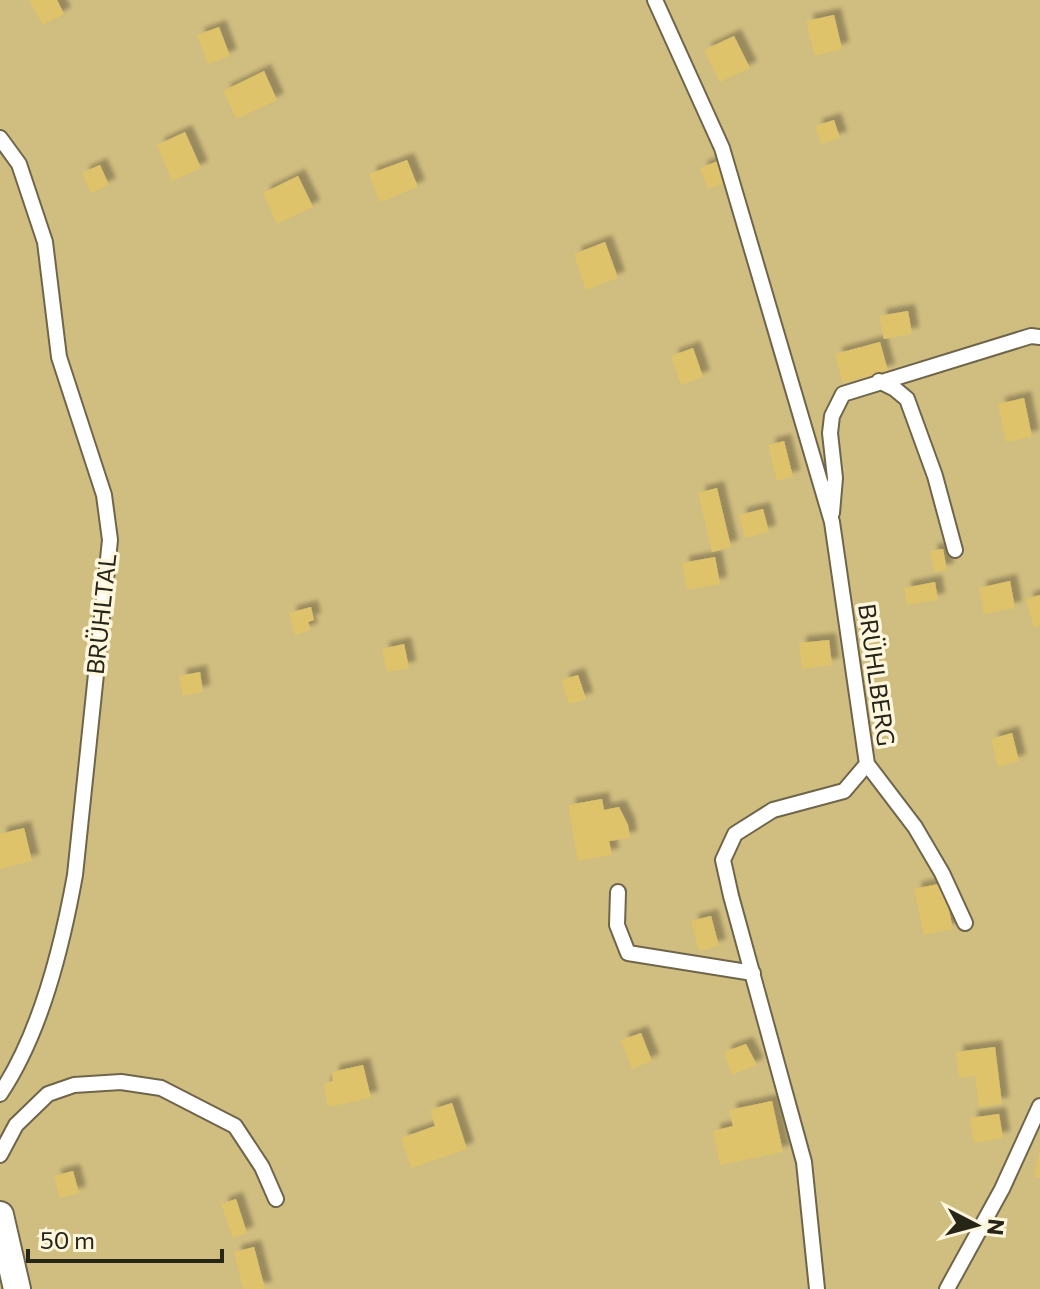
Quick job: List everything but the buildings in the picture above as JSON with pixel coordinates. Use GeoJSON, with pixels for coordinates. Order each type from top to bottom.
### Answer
{"type":"FeatureCollection","features":[{"type":"Feature","properties":{"kind":"street"},"geometry":{"type":"LineString","coordinates":[[0,1215],[17,1289]]}},
{"type":"Feature","properties":{"kind":"lane","name":"BRÜHLBERG"},"geometry":{"type":"LineString","coordinates":[[655,0],[722,148],[832,522],[867,764],[844,791],[773,810],[735,834],[723,860],[804,1162],[817,1289]]}},
{"type":"Feature","properties":{"kind":"lane","name":"BRÜHLTAL"},"geometry":{"type":"LineString","coordinates":[[0,138],[19,164],[45,242],[59,357],[104,495],[110,540],[75,875],[65,929],[30,1036],[0,1094]]}},
{"type":"Feature","properties":{"kind":"lane"},"geometry":{"type":"LineString","coordinates":[[832,522],[835,478],[830,433],[832,416],[843,394],[1031,336],[1040,337]]}},
{"type":"Feature","properties":{"kind":"lane"},"geometry":{"type":"LineString","coordinates":[[879,381],[907,399],[935,476],[955,550]]}},
{"type":"Feature","properties":{"kind":"lane"},"geometry":{"type":"LineString","coordinates":[[867,764],[915,827],[942,873],[965,923]]}},
{"type":"Feature","properties":{"kind":"lane"},"geometry":{"type":"LineString","coordinates":[[618,892],[617,925],[628,953],[753,973]]}},
{"type":"Feature","properties":{"kind":"lane"},"geometry":{"type":"LineString","coordinates":[[0,1155],[16,1125],[48,1094],[74,1085],[121,1082],[161,1088],[235,1126],[262,1167],[276,1199]]}},
{"type":"Feature","properties":{"kind":"lane"},"geometry":{"type":"LineString","coordinates":[[947,1289],[1002,1189],[1040,1106]]}},
{"type":"Feature","properties":{"kind":"shaded area"},"geometry":{"type":"Polygon","coordinates":[[[0,0],[1040,0],[1040,1289],[0,1289],[0,0]]]}}]}
